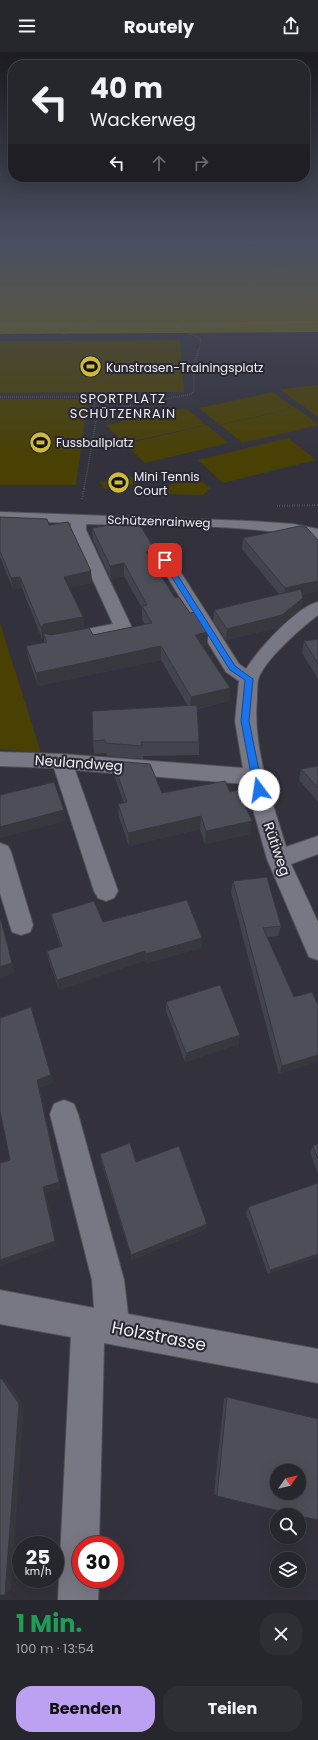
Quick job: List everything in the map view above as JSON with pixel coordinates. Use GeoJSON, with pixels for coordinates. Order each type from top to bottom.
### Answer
{"type":"FeatureCollection","features":[{"type":"Feature","properties":{"kind":"street","name":"Schützenrainweg"},"geometry":{"type":"LineString","coordinates":[[0,516],[249,525],[293,529],[318,534]]}},
{"type":"Feature","properties":{"kind":"street"},"geometry":{"type":"LineString","coordinates":[[52,641],[123,628],[78,530],[79,518]]}},
{"type":"Feature","properties":{"kind":"street"},"geometry":{"type":"LineString","coordinates":[[165,560],[232,668],[249,679]]}},
{"type":"Feature","properties":{"kind":"street","name":"Rütiweg"},"geometry":{"type":"LineString","coordinates":[[318,607],[298,622],[262,658],[249,679],[245,721],[255,776],[278,858],[318,949]]}},
{"type":"Feature","properties":{"kind":"street","name":"Neulandweg"},"geometry":{"type":"LineString","coordinates":[[0,759],[62,761],[255,776]]}},
{"type":"Feature","properties":{"kind":"street"},"geometry":{"type":"LineString","coordinates":[[62,761],[106,891]]}},
{"type":"Feature","properties":{"kind":"street"},"geometry":{"type":"LineString","coordinates":[[278,858],[318,845]]}},
{"type":"Feature","properties":{"kind":"street"},"geometry":{"type":"LineString","coordinates":[[0,852],[21,925]]}},
{"type":"Feature","properties":{"kind":"street"},"geometry":{"type":"LineString","coordinates":[[64,1114],[108,1280],[100,1324],[78,1600]]}},
{"type":"Feature","properties":{"kind":"street","name":"Holzstrasse"},"geometry":{"type":"LineString","coordinates":[[0,1307],[100,1324],[318,1366]]}},
{"type":"Feature","properties":{"kind":"path"},"geometry":{"type":"LineString","coordinates":[[0,324],[172,325],[318,322]]}},
{"type":"Feature","properties":{"kind":"path"},"geometry":{"type":"LineString","coordinates":[[0,330],[7,332],[22,328],[40,332],[51,329],[65,334],[93,327],[94,325]]}},
{"type":"Feature","properties":{"kind":"path"},"geometry":{"type":"LineString","coordinates":[[97,415],[108,410],[192,394],[194,391],[194,368],[196,356],[202,347],[201,339],[190,332],[172,325]]}},
{"type":"Feature","properties":{"kind":"path"},"geometry":{"type":"LineString","coordinates":[[0,397],[95,397],[94,414],[97,415],[79,518]]}},
{"type":"Feature","properties":{"kind":"shaded area"},"geometry":{"type":"Polygon","coordinates":[[[0,314],[318,314],[318,332],[0,334],[0,314]]]}},
{"type":"Feature","properties":{"kind":"shaded area","name":"Kunstrasen-Trainingsplatz"},"geometry":{"type":"Polygon","coordinates":[[[180,340],[184,392],[0,393],[0,341],[180,340]]]}},
{"type":"Feature","properties":{"kind":"shaded area"},"geometry":{"type":"Polygon","coordinates":[[[318,385],[318,417],[279,389],[318,385]]]}},
{"type":"Feature","properties":{"kind":"shaded area"},"geometry":{"type":"Polygon","coordinates":[[[273,392],[295,408],[219,425],[199,408],[273,392]]]}},
{"type":"Feature","properties":{"kind":"shaded area","name":"Fussballplatz"},"geometry":{"type":"Polygon","coordinates":[[[0,399],[88,399],[76,485],[0,485],[0,399]]]}},
{"type":"Feature","properties":{"kind":"shaded area"},"geometry":{"type":"Polygon","coordinates":[[[186,408],[206,425],[124,443],[106,425],[186,408]]]}},
{"type":"Feature","properties":{"kind":"shaded area"},"geometry":{"type":"Polygon","coordinates":[[[296,408],[318,425],[242,443],[221,425],[296,408]]]}},
{"type":"Feature","properties":{"kind":"shaded area"},"geometry":{"type":"Polygon","coordinates":[[[207,425],[228,443],[145,463],[125,444],[207,425]]]}},
{"type":"Feature","properties":{"kind":"shaded area"},"geometry":{"type":"Polygon","coordinates":[[[288,438],[316,460],[223,483],[198,460],[288,438]]]}},
{"type":"Feature","properties":{"kind":"shaded area","name":"Mini Tennis Court"},"geometry":{"type":"Polygon","coordinates":[[[132,477],[137,484],[105,489],[99,482],[132,477]]]}},
{"type":"Feature","properties":{"kind":"shaded area"},"geometry":{"type":"Polygon","coordinates":[[[178,481],[202,482],[210,488],[203,495],[168,494],[169,485],[178,481]]]}},
{"type":"Feature","properties":{"kind":"shaded area"},"geometry":{"type":"Polygon","coordinates":[[[0,623],[41,753],[0,749],[0,623]]]}},
{"type":"Feature","properties":{"kind":"building"},"geometry":{"type":"Polygon","coordinates":[[[0,517],[47,519],[49,525],[68,522],[91,571],[64,577],[83,617],[44,624],[41,628],[20,577],[11,578],[0,551],[0,517]]]}},
{"type":"Feature","properties":{"kind":"building"},"geometry":{"type":"Polygon","coordinates":[[[137,520],[155,550],[146,552],[175,598],[179,597],[190,613],[196,612],[208,632],[195,635],[230,688],[191,697],[161,646],[36,673],[26,646],[47,642],[43,633],[51,635],[89,628],[93,635],[152,623],[142,606],[147,605],[124,563],[110,566],[92,528],[137,520]]]}},
{"type":"Feature","properties":{"kind":"building"},"geometry":{"type":"Polygon","coordinates":[[[300,526],[306,527],[318,540],[318,581],[285,588],[243,538],[300,526]]]}},
{"type":"Feature","properties":{"kind":"building"},"geometry":{"type":"Polygon","coordinates":[[[301,589],[303,598],[282,615],[227,629],[214,610],[301,589]]]}},
{"type":"Feature","properties":{"kind":"building"},"geometry":{"type":"Polygon","coordinates":[[[318,639],[318,664],[304,641],[318,639]]]}},
{"type":"Feature","properties":{"kind":"building"},"geometry":{"type":"Polygon","coordinates":[[[197,705],[199,742],[141,742],[142,746],[106,743],[105,740],[93,741],[92,711],[197,705]]]}},
{"type":"Feature","properties":{"kind":"building"},"geometry":{"type":"Polygon","coordinates":[[[113,761],[150,764],[162,793],[225,781],[230,792],[238,790],[252,821],[206,831],[201,816],[128,833],[118,804],[127,802],[113,761]]]}},
{"type":"Feature","properties":{"kind":"building"},"geometry":{"type":"Polygon","coordinates":[[[318,766],[318,788],[301,769],[318,766]]]}},
{"type":"Feature","properties":{"kind":"building"},"geometry":{"type":"Polygon","coordinates":[[[54,782],[64,810],[0,827],[0,795],[54,782]]]}},
{"type":"Feature","properties":{"kind":"building"},"geometry":{"type":"Polygon","coordinates":[[[267,877],[281,926],[263,928],[294,997],[312,992],[318,1005],[318,1055],[282,1066],[233,881],[267,877]]]}},
{"type":"Feature","properties":{"kind":"building"},"geometry":{"type":"Polygon","coordinates":[[[187,900],[202,938],[146,954],[145,951],[57,980],[47,951],[62,946],[51,914],[94,901],[103,922],[187,900]]]}},
{"type":"Feature","properties":{"kind":"building"},"geometry":{"type":"Polygon","coordinates":[[[0,920],[12,963],[0,967],[0,920]]]}},
{"type":"Feature","properties":{"kind":"building"},"geometry":{"type":"Polygon","coordinates":[[[220,985],[240,1035],[186,1053],[166,1002],[220,985]]]}},
{"type":"Feature","properties":{"kind":"building"},"geometry":{"type":"Polygon","coordinates":[[[31,1007],[51,1075],[37,1080],[59,1182],[43,1187],[55,1241],[0,1260],[0,1163],[10,1160],[0,1111],[0,1018],[31,1007]]]}},
{"type":"Feature","properties":{"kind":"building"},"geometry":{"type":"Polygon","coordinates":[[[130,1143],[136,1162],[179,1146],[207,1224],[131,1255],[100,1154],[130,1143]]]}},
{"type":"Feature","properties":{"kind":"building"},"geometry":{"type":"Polygon","coordinates":[[[318,1144],[318,1159],[313,1146],[318,1144]]]}},
{"type":"Feature","properties":{"kind":"building"},"geometry":{"type":"Polygon","coordinates":[[[318,1183],[318,1254],[270,1270],[248,1207],[318,1183]]]}},
{"type":"Feature","properties":{"kind":"building"},"geometry":{"type":"Polygon","coordinates":[[[0,1379],[2,1379],[19,1404],[5,1595],[0,1595],[0,1379]]]}},
{"type":"Feature","properties":{"kind":"building"},"geometry":{"type":"Polygon","coordinates":[[[227,1397],[318,1419],[318,1520],[306,1517],[306,1508],[270,1509],[217,1496],[227,1397]]]}},
{"type":"Feature","properties":{"kind":"place","name":"Kunstrasen-Trainingsplatz"},"geometry":{"type":"Point","coordinates":[91,367]}},
{"type":"Feature","properties":{"kind":"place","name":"Fussballplatz"},"geometry":{"type":"Point","coordinates":[41,442]}},
{"type":"Feature","properties":{"kind":"place","name":"Mini Tennis Court"},"geometry":{"type":"Point","coordinates":[118,483]}},
{"type":"Feature","properties":{"kind":"district","name":"SPORTPLATZ SCHÜTZENRAIN"},"geometry":{"type":"Point","coordinates":[123,406]}},
{"type":"Feature","properties":{"kind":"route"},"geometry":{"type":"LineString","coordinates":[[165,560],[232,668],[249,679],[245,721],[259,790]]}}]}
